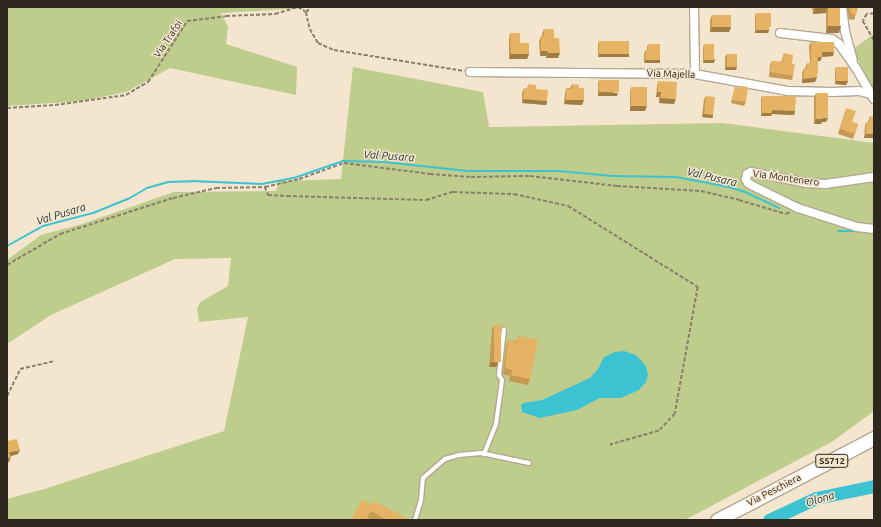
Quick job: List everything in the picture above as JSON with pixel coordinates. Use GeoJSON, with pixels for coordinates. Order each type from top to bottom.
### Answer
{"type":"FeatureCollection","features":[{"type":"Feature","properties":{"kind":"main road","name":"Via Peschiera"},"geometry":{"type":"LineString","coordinates":[[716,520],[874,438]]}},
{"type":"Feature","properties":{"kind":"street"},"geometry":{"type":"LineString","coordinates":[[694,7],[695,74]]}},
{"type":"Feature","properties":{"kind":"street"},"geometry":{"type":"LineString","coordinates":[[842,7],[845,31],[856,68]]}},
{"type":"Feature","properties":{"kind":"street"},"geometry":{"type":"LineString","coordinates":[[780,33],[832,39],[839,44],[856,68],[872,96]]}},
{"type":"Feature","properties":{"kind":"street","name":"Via Majella"},"geometry":{"type":"LineString","coordinates":[[470,72],[695,74],[788,91],[832,92],[859,90],[872,96]]}},
{"type":"Feature","properties":{"kind":"street","name":"Via Montenero"},"geometry":{"type":"LineString","coordinates":[[874,177],[826,184],[807,183],[751,172],[747,174],[746,179],[748,183],[798,208],[857,227],[874,228]]}},
{"type":"Feature","properties":{"kind":"lane"},"geometry":{"type":"LineString","coordinates":[[484,454],[496,424],[502,380],[499,375],[504,329]]}},
{"type":"Feature","properties":{"kind":"lane"},"geometry":{"type":"LineString","coordinates":[[415,520],[423,478],[445,459],[459,455],[484,454],[529,463]]}},
{"type":"Feature","properties":{"kind":"path","name":"Via Trafoi"},"geometry":{"type":"LineString","coordinates":[[7,108],[55,105],[126,95],[148,82],[187,21],[226,16],[275,14],[298,7],[306,12]]}},
{"type":"Feature","properties":{"kind":"path"},"geometry":{"type":"LineString","coordinates":[[311,7],[306,12],[310,29],[318,44],[334,50],[470,72]]}},
{"type":"Feature","properties":{"kind":"path"},"geometry":{"type":"LineString","coordinates":[[874,14],[867,14],[863,21],[874,40]]}},
{"type":"Feature","properties":{"kind":"path"},"geometry":{"type":"LineString","coordinates":[[7,265],[60,234],[173,198],[216,188],[265,187],[299,179],[344,163],[430,174],[471,177],[530,176],[617,186],[701,191],[739,200],[786,214],[798,208]]}},
{"type":"Feature","properties":{"kind":"path"},"geometry":{"type":"LineString","coordinates":[[265,187],[268,195],[398,200],[426,200],[453,192],[514,194],[568,206],[698,287],[675,414],[659,431],[610,445]]}},
{"type":"Feature","properties":{"kind":"path"},"geometry":{"type":"LineString","coordinates":[[7,396],[20,369],[55,361]]}},
{"type":"Feature","properties":{"kind":"green space"},"geometry":{"type":"Polygon","coordinates":[[[7,7],[325,7],[221,13],[228,27],[226,44],[297,67],[296,95],[170,68],[126,92],[82,101],[7,106],[7,7]]]}},
{"type":"Feature","properties":{"kind":"green space"},"geometry":{"type":"Polygon","coordinates":[[[874,34],[874,93],[853,49],[874,34]]]}},
{"type":"Feature","properties":{"kind":"green space"},"geometry":{"type":"Polygon","coordinates":[[[353,67],[483,92],[489,127],[723,123],[874,143],[874,411],[833,441],[685,520],[7,520],[7,499],[41,490],[224,431],[248,317],[199,322],[197,309],[200,302],[228,286],[231,258],[175,259],[51,315],[7,344],[7,260],[41,235],[82,224],[174,192],[276,191],[279,181],[341,179],[353,67]]]}},
{"type":"Feature","properties":{"kind":"water"},"geometry":{"type":"Polygon","coordinates":[[[624,351],[636,355],[646,366],[648,375],[646,382],[639,390],[621,398],[600,398],[577,410],[540,418],[522,412],[521,405],[524,403],[542,400],[590,378],[598,369],[604,357],[615,352],[624,351]]]}},
{"type":"Feature","properties":{"kind":"building"},"geometry":{"type":"Polygon","coordinates":[[[828,7],[840,7],[840,26],[828,26],[828,7]]]}},
{"type":"Feature","properties":{"kind":"building"},"geometry":{"type":"Polygon","coordinates":[[[849,7],[858,7],[856,15],[851,14],[849,7]]]}},
{"type":"Feature","properties":{"kind":"building"},"geometry":{"type":"Polygon","coordinates":[[[756,13],[771,13],[771,27],[769,27],[769,30],[756,30],[756,13]]]}},
{"type":"Feature","properties":{"kind":"building"},"geometry":{"type":"Polygon","coordinates":[[[712,15],[731,15],[731,27],[712,27],[712,15]]]}},
{"type":"Feature","properties":{"kind":"building"},"geometry":{"type":"Polygon","coordinates":[[[544,29],[554,29],[554,38],[559,38],[560,53],[548,53],[548,51],[541,51],[541,36],[544,36],[544,29]]]}},
{"type":"Feature","properties":{"kind":"building"},"geometry":{"type":"Polygon","coordinates":[[[510,33],[520,33],[520,43],[529,43],[529,54],[511,54],[510,33]]]}},
{"type":"Feature","properties":{"kind":"building"},"geometry":{"type":"Polygon","coordinates":[[[599,41],[629,41],[629,54],[599,54],[599,41]]]}},
{"type":"Feature","properties":{"kind":"building"},"geometry":{"type":"Polygon","coordinates":[[[811,42],[834,42],[834,52],[822,52],[822,57],[818,57],[817,77],[803,79],[804,68],[807,69],[807,63],[811,63],[811,42]]]}},
{"type":"Feature","properties":{"kind":"building"},"geometry":{"type":"Polygon","coordinates":[[[648,44],[660,44],[660,60],[645,60],[648,44]]]}},
{"type":"Feature","properties":{"kind":"building"},"geometry":{"type":"Polygon","coordinates":[[[704,44],[714,44],[714,60],[704,60],[704,44]]]}},
{"type":"Feature","properties":{"kind":"building"},"geometry":{"type":"Polygon","coordinates":[[[784,53],[793,55],[792,64],[795,64],[793,76],[770,72],[772,61],[782,62],[784,53]]]}},
{"type":"Feature","properties":{"kind":"building"},"geometry":{"type":"Polygon","coordinates":[[[727,54],[737,54],[737,67],[727,67],[727,54]]]}},
{"type":"Feature","properties":{"kind":"building"},"geometry":{"type":"Polygon","coordinates":[[[836,67],[848,67],[848,81],[836,81],[836,67]]]}},
{"type":"Feature","properties":{"kind":"building"},"geometry":{"type":"Polygon","coordinates":[[[599,80],[619,80],[619,92],[599,92],[599,80]]]}},
{"type":"Feature","properties":{"kind":"building"},"geometry":{"type":"Polygon","coordinates":[[[658,81],[677,82],[676,99],[661,98],[661,92],[658,92],[658,81]]]}},
{"type":"Feature","properties":{"kind":"building"},"geometry":{"type":"Polygon","coordinates":[[[529,84],[536,85],[536,89],[548,90],[547,101],[523,99],[524,88],[528,88],[529,84]]]}},
{"type":"Feature","properties":{"kind":"building"},"geometry":{"type":"Polygon","coordinates":[[[572,84],[579,85],[579,88],[584,88],[584,100],[566,100],[566,88],[572,89],[572,84]]]}},
{"type":"Feature","properties":{"kind":"building"},"geometry":{"type":"Polygon","coordinates":[[[740,86],[748,87],[746,102],[732,100],[735,87],[740,88],[740,86]]]}},
{"type":"Feature","properties":{"kind":"building"},"geometry":{"type":"Polygon","coordinates":[[[631,87],[647,87],[647,106],[631,106],[631,87]]]}},
{"type":"Feature","properties":{"kind":"building"},"geometry":{"type":"Polygon","coordinates":[[[816,93],[828,93],[828,118],[816,119],[816,93]]]}},
{"type":"Feature","properties":{"kind":"building"},"geometry":{"type":"Polygon","coordinates":[[[706,96],[715,97],[713,115],[704,114],[706,96]]]}},
{"type":"Feature","properties":{"kind":"building"},"geometry":{"type":"Polygon","coordinates":[[[762,96],[796,96],[795,111],[772,110],[772,113],[762,113],[762,96]]]}},
{"type":"Feature","properties":{"kind":"building"},"geometry":{"type":"Polygon","coordinates":[[[846,108],[856,111],[852,122],[858,124],[855,134],[840,129],[846,108]]]}},
{"type":"Feature","properties":{"kind":"building"},"geometry":{"type":"Polygon","coordinates":[[[870,116],[874,116],[874,134],[866,134],[866,122],[870,122],[870,116]]]}},
{"type":"Feature","properties":{"kind":"building"},"geometry":{"type":"Polygon","coordinates":[[[494,325],[501,325],[501,362],[494,362],[494,325]]]}},
{"type":"Feature","properties":{"kind":"building"},"geometry":{"type":"Polygon","coordinates":[[[519,336],[538,340],[530,379],[511,375],[512,370],[505,368],[508,340],[517,342],[519,336]]]}},
{"type":"Feature","properties":{"kind":"building"},"geometry":{"type":"Polygon","coordinates":[[[17,439],[20,450],[9,452],[11,457],[7,458],[7,441],[17,439]]]}},
{"type":"Feature","properties":{"kind":"building"},"geometry":{"type":"Polygon","coordinates":[[[362,500],[372,505],[374,501],[410,520],[385,520],[371,511],[366,520],[351,520],[362,500]]]}},
{"type":"Feature","properties":{"kind":"waterway","name":"Val Pusara"},"geometry":{"type":"LineString","coordinates":[[7,246],[43,226],[93,213],[128,199],[147,188],[168,182],[192,181],[262,184],[294,178],[343,161],[384,162],[468,171],[559,171],[612,176],[676,177],[729,187],[745,192],[780,208]]}},
{"type":"Feature","properties":{"kind":"waterway","name":"Val Pusara"},"geometry":{"type":"LineString","coordinates":[[838,231],[859,231]]}},
{"type":"Feature","properties":{"kind":"waterway","name":"Olona"},"geometry":{"type":"LineString","coordinates":[[769,520],[816,498],[874,486]]}}]}
